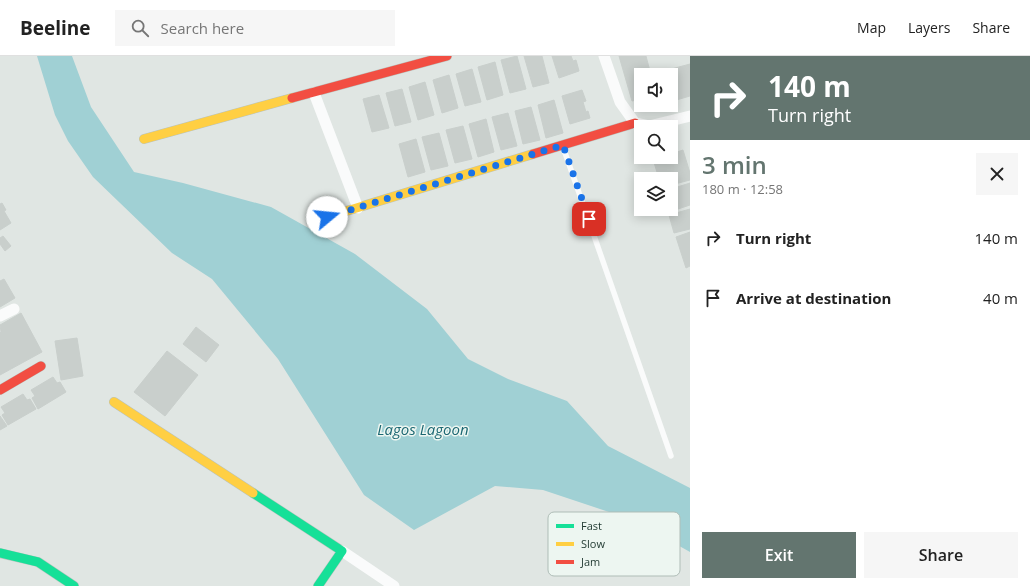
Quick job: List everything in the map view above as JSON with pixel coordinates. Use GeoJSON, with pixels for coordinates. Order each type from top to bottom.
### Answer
{"type":"FeatureCollection","features":[{"type":"Feature","properties":{"kind":"street"},"geometry":{"type":"LineString","coordinates":[[144,139],[447,56]]}},
{"type":"Feature","properties":{"kind":"street"},"geometry":{"type":"LineString","coordinates":[[604,56],[620,102],[634,123]]}},
{"type":"Feature","properties":{"kind":"street"},"geometry":{"type":"LineString","coordinates":[[314,93],[358,208]]}},
{"type":"Feature","properties":{"kind":"street"},"geometry":{"type":"LineString","coordinates":[[674,120],[690,116]]}},
{"type":"Feature","properties":{"kind":"street"},"geometry":{"type":"LineString","coordinates":[[327,217],[634,124]]}},
{"type":"Feature","properties":{"kind":"street"},"geometry":{"type":"LineString","coordinates":[[0,316],[14,309]]}},
{"type":"Feature","properties":{"kind":"street"},"geometry":{"type":"LineString","coordinates":[[0,390],[41,366]]}},
{"type":"Feature","properties":{"kind":"street"},"geometry":{"type":"LineString","coordinates":[[114,402],[394,586]]}},
{"type":"Feature","properties":{"kind":"street"},"geometry":{"type":"LineString","coordinates":[[318,586],[342,551]]}},
{"type":"Feature","properties":{"kind":"street"},"geometry":{"type":"LineString","coordinates":[[0,553],[38,562],[74,586]]}},
{"type":"Feature","properties":{"kind":"lane"},"geometry":{"type":"LineString","coordinates":[[563,145],[671,456]]}},
{"type":"Feature","properties":{"kind":"water","name":"Lagos Lagoon"},"geometry":{"type":"Polygon","coordinates":[[[37,56],[72,56],[91,107],[134,172],[183,183],[271,207],[355,254],[427,309],[468,359],[508,379],[567,401],[608,446],[690,488],[690,552],[680,546],[680,512],[609,512],[543,490],[495,486],[414,530],[364,495],[278,359],[212,279],[172,253],[93,177],[68,141],[55,115],[37,56]]]}},
{"type":"Feature","properties":{"kind":"building"},"geometry":{"type":"Polygon","coordinates":[[[517,56],[526,89],[510,93],[501,60],[517,56]]]}},
{"type":"Feature","properties":{"kind":"building"},"geometry":{"type":"Polygon","coordinates":[[[524,56],[542,56],[549,83],[533,87],[524,56]]]}},
{"type":"Feature","properties":{"kind":"building"},"geometry":{"type":"Polygon","coordinates":[[[552,56],[571,56],[573,61],[576,60],[579,71],[559,78],[552,56]]]}},
{"type":"Feature","properties":{"kind":"building"},"geometry":{"type":"Polygon","coordinates":[[[619,56],[646,56],[649,68],[634,68],[634,101],[632,101],[619,56]]]}},
{"type":"Feature","properties":{"kind":"building"},"geometry":{"type":"Polygon","coordinates":[[[495,62],[503,95],[487,100],[478,67],[495,62]]]}},
{"type":"Feature","properties":{"kind":"building"},"geometry":{"type":"Polygon","coordinates":[[[690,64],[690,96],[678,100],[678,68],[675,68],[690,64]]]}},
{"type":"Feature","properties":{"kind":"building"},"geometry":{"type":"Polygon","coordinates":[[[472,69],[481,102],[465,106],[456,74],[472,69]]]}},
{"type":"Feature","properties":{"kind":"building"},"geometry":{"type":"Polygon","coordinates":[[[449,75],[458,108],[442,113],[433,80],[449,75]]]}},
{"type":"Feature","properties":{"kind":"building"},"geometry":{"type":"Polygon","coordinates":[[[425,82],[434,115],[418,120],[409,87],[425,82]]]}},
{"type":"Feature","properties":{"kind":"building"},"geometry":{"type":"Polygon","coordinates":[[[402,89],[411,122],[395,126],[386,93],[402,89]]]}},
{"type":"Feature","properties":{"kind":"building"},"geometry":{"type":"Polygon","coordinates":[[[582,90],[586,101],[583,102],[586,112],[588,111],[590,118],[570,124],[562,96],[582,90]]]}},
{"type":"Feature","properties":{"kind":"building"},"geometry":{"type":"Polygon","coordinates":[[[379,95],[389,128],[372,132],[363,99],[379,95]]]}},
{"type":"Feature","properties":{"kind":"building"},"geometry":{"type":"Polygon","coordinates":[[[554,100],[563,133],[546,138],[538,105],[554,100]]]}},
{"type":"Feature","properties":{"kind":"building"},"geometry":{"type":"Polygon","coordinates":[[[531,107],[540,140],[523,144],[515,111],[531,107]]]}},
{"type":"Feature","properties":{"kind":"building"},"geometry":{"type":"Polygon","coordinates":[[[508,113],[517,146],[501,150],[492,117],[508,113]]]}},
{"type":"Feature","properties":{"kind":"building"},"geometry":{"type":"Polygon","coordinates":[[[486,119],[494,152],[478,157],[469,124],[486,119]]]}},
{"type":"Feature","properties":{"kind":"building"},"geometry":{"type":"Polygon","coordinates":[[[463,126],[472,159],[455,163],[446,130],[463,126]]]}},
{"type":"Feature","properties":{"kind":"building"},"geometry":{"type":"Polygon","coordinates":[[[439,133],[448,166],[431,170],[422,137],[439,133]]]}},
{"type":"Feature","properties":{"kind":"building"},"geometry":{"type":"Polygon","coordinates":[[[416,139],[425,172],[408,177],[399,144],[416,139]]]}},
{"type":"Feature","properties":{"kind":"building"},"geometry":{"type":"Polygon","coordinates":[[[683,150],[690,173],[690,180],[678,183],[678,172],[657,172],[654,164],[678,164],[678,152],[683,150]]]}},
{"type":"Feature","properties":{"kind":"building"},"geometry":{"type":"Polygon","coordinates":[[[690,183],[690,205],[678,209],[678,187],[690,183]]]}},
{"type":"Feature","properties":{"kind":"building"},"geometry":{"type":"Polygon","coordinates":[[[2,203],[6,210],[4,211],[11,223],[0,230],[0,204],[2,203]]]}},
{"type":"Feature","properties":{"kind":"building"},"geometry":{"type":"Polygon","coordinates":[[[690,209],[690,229],[674,233],[669,216],[678,216],[678,212],[690,209]]]}},
{"type":"Feature","properties":{"kind":"building"},"geometry":{"type":"Polygon","coordinates":[[[690,232],[690,266],[686,268],[676,237],[690,232]]]}},
{"type":"Feature","properties":{"kind":"building"},"geometry":{"type":"Polygon","coordinates":[[[3,236],[11,246],[5,251],[0,244],[0,238],[3,236]]]}},
{"type":"Feature","properties":{"kind":"building"},"geometry":{"type":"Polygon","coordinates":[[[4,279],[15,298],[0,307],[0,281],[4,279]]]}},
{"type":"Feature","properties":{"kind":"building"},"geometry":{"type":"Polygon","coordinates":[[[21,313],[42,352],[0,375],[0,325],[21,313]]]}},
{"type":"Feature","properties":{"kind":"building"},"geometry":{"type":"Polygon","coordinates":[[[196,327],[219,345],[206,362],[183,344],[196,327]]]}},
{"type":"Feature","properties":{"kind":"building"},"geometry":{"type":"Polygon","coordinates":[[[77,338],[83,376],[61,380],[55,341],[77,338]]]}},
{"type":"Feature","properties":{"kind":"building"},"geometry":{"type":"Polygon","coordinates":[[[167,351],[198,375],[165,416],[134,392],[167,351]]]}},
{"type":"Feature","properties":{"kind":"building"},"geometry":{"type":"Polygon","coordinates":[[[53,377],[57,383],[60,382],[66,392],[38,409],[32,398],[35,396],[31,390],[53,377]]]}},
{"type":"Feature","properties":{"kind":"building"},"geometry":{"type":"Polygon","coordinates":[[[23,394],[27,400],[30,399],[36,409],[8,425],[2,415],[5,413],[1,407],[23,394]]]}},
{"type":"Feature","properties":{"kind":"building"},"geometry":{"type":"Polygon","coordinates":[[[0,416],[7,426],[0,430],[0,416]]]}},
{"type":"Feature","properties":{"kind":"traffic: fast"},"geometry":{"type":"LineString","coordinates":[[253,493],[342,551],[318,586]]}},
{"type":"Feature","properties":{"kind":"traffic: fast"},"geometry":{"type":"LineString","coordinates":[[0,553],[38,562],[74,586]]}},
{"type":"Feature","properties":{"kind":"traffic: slow"},"geometry":{"type":"LineString","coordinates":[[144,139],[292,98]]}},
{"type":"Feature","properties":{"kind":"traffic: slow"},"geometry":{"type":"LineString","coordinates":[[327,217],[533,154]]}},
{"type":"Feature","properties":{"kind":"traffic: slow"},"geometry":{"type":"LineString","coordinates":[[114,402],[253,493]]}},
{"type":"Feature","properties":{"kind":"traffic: jam"},"geometry":{"type":"LineString","coordinates":[[292,98],[447,56]]}},
{"type":"Feature","properties":{"kind":"traffic: jam"},"geometry":{"type":"LineString","coordinates":[[533,154],[634,123]]}},
{"type":"Feature","properties":{"kind":"traffic: jam"},"geometry":{"type":"LineString","coordinates":[[0,390],[41,366]]}},
{"type":"Feature","properties":{"kind":"route"},"geometry":{"type":"LineString","coordinates":[[327,217],[563,145],[589,219]]}}]}
